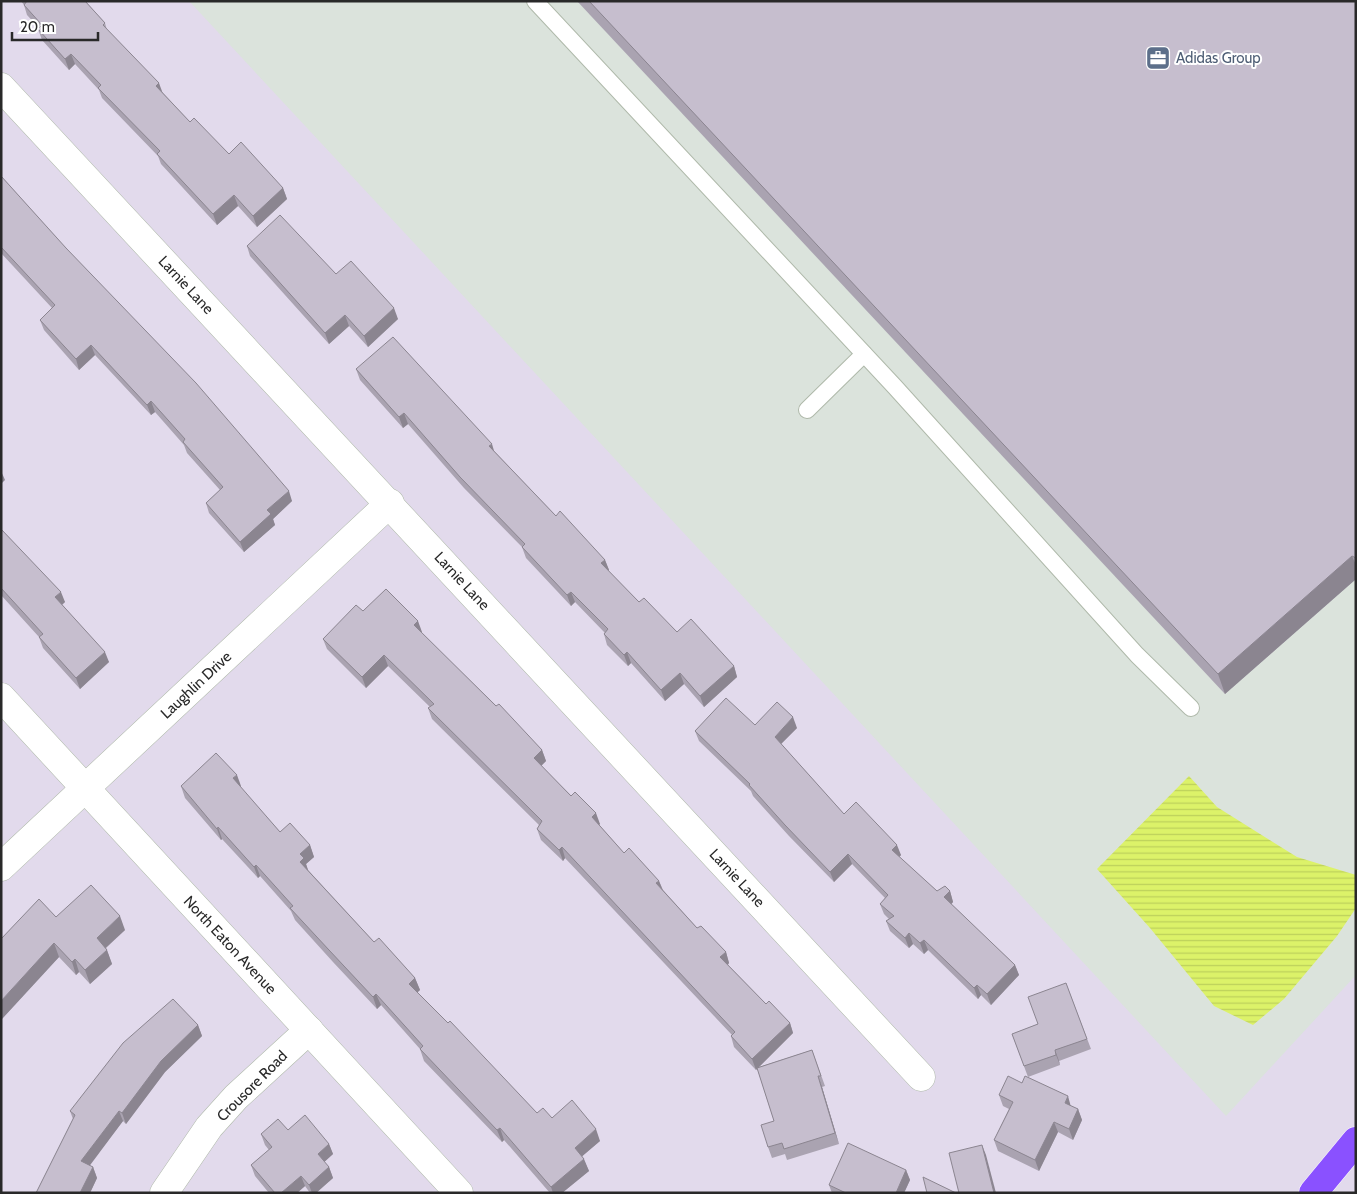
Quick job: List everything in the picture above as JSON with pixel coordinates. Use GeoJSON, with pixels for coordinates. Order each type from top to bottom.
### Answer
{"type":"FeatureCollection","features":[{"type":"Feature","properties":{"kind":"highway"},"geometry":{"type":"LineString","coordinates":[[1313,1193],[1356,1141]]}},
{"type":"Feature","properties":{"kind":"highway"},"geometry":{"type":"LineString","coordinates":[[1319,1193],[1356,1154]]}},
{"type":"Feature","properties":{"kind":"street","name":"Larnie Lane"},"geometry":{"type":"LineString","coordinates":[[1,87],[390,503],[921,1077]]}},
{"type":"Feature","properties":{"kind":"street","name":"Laughlin Drive"},"geometry":{"type":"LineString","coordinates":[[1,867],[390,503]]}},
{"type":"Feature","properties":{"kind":"street","name":"North Eaton Avenue"},"geometry":{"type":"LineString","coordinates":[[1,697],[459,1193]]}},
{"type":"Feature","properties":{"kind":"street","name":"Crousore Road"},"geometry":{"type":"LineString","coordinates":[[164,1193],[209,1127],[236,1097],[309,1030]]}},
{"type":"Feature","properties":{"kind":"lane"},"geometry":{"type":"LineString","coordinates":[[535,1],[864,354],[1137,655],[1191,708]]}},
{"type":"Feature","properties":{"kind":"lane"},"geometry":{"type":"LineString","coordinates":[[806,410],[864,354]]}},
{"type":"Feature","properties":{"kind":"shaded area"},"geometry":{"type":"Polygon","coordinates":[[[189,1],[1356,1],[1356,975],[1226,1116],[189,1]]]}},
{"type":"Feature","properties":{"kind":"shaded area"},"geometry":{"type":"Polygon","coordinates":[[[1189,776],[1217,807],[1297,857],[1356,875],[1356,908],[1337,936],[1284,999],[1253,1025],[1214,1006],[1150,928],[1097,869],[1189,776]]]}},
{"type":"Feature","properties":{"kind":"building"},"geometry":{"type":"Polygon","coordinates":[[[27,1],[85,1],[105,23],[103,25],[159,83],[156,86],[190,122],[194,118],[229,154],[241,142],[283,188],[253,216],[234,195],[213,214],[157,154],[160,151],[98,88],[101,85],[71,54],[65,59],[38,29],[42,25],[24,5],[27,1]]]}},
{"type":"Feature","properties":{"kind":"building"},"geometry":{"type":"Polygon","coordinates":[[[589,1],[1356,1],[1356,558],[1352,556],[1218,674],[589,1]]]}},
{"type":"Feature","properties":{"kind":"building"},"geometry":{"type":"Polygon","coordinates":[[[1,176],[66,248],[196,383],[289,491],[267,510],[271,514],[240,542],[206,503],[223,487],[183,442],[185,439],[151,401],[147,405],[91,345],[76,359],[40,320],[55,305],[1,247],[1,176]]]}},
{"type":"Feature","properties":{"kind":"building"},"geometry":{"type":"Polygon","coordinates":[[[280,215],[336,274],[351,261],[394,308],[364,336],[345,315],[325,333],[247,246],[280,215]]]}},
{"type":"Feature","properties":{"kind":"building"},"geometry":{"type":"Polygon","coordinates":[[[393,337],[492,444],[489,446],[556,516],[560,511],[605,560],[601,563],[639,602],[644,598],[677,632],[691,619],[734,666],[700,696],[680,673],[661,690],[627,652],[624,655],[604,634],[608,629],[571,592],[567,595],[522,547],[525,544],[460,477],[404,413],[399,417],[356,369],[393,337]]]}},
{"type":"Feature","properties":{"kind":"building"},"geometry":{"type":"Polygon","coordinates":[[[1,529],[61,592],[55,597],[105,652],[76,678],[39,637],[43,634],[1,588],[1,529]]]}},
{"type":"Feature","properties":{"kind":"building"},"geometry":{"type":"Polygon","coordinates":[[[386,589],[418,621],[414,625],[496,706],[499,704],[542,750],[534,758],[571,796],[575,792],[596,813],[592,817],[624,853],[629,848],[659,881],[656,883],[697,928],[701,926],[726,952],[720,957],[766,1004],[769,1001],[790,1023],[752,1059],[731,1036],[735,1032],[562,847],[559,850],[537,829],[542,821],[428,708],[434,704],[384,655],[362,677],[323,639],[356,605],[363,611],[386,589]]]}},
{"type":"Feature","properties":{"kind":"building"},"geometry":{"type":"Polygon","coordinates":[[[726,698],[755,725],[777,702],[793,717],[775,737],[844,814],[856,802],[897,845],[892,850],[937,891],[945,886],[950,891],[944,897],[1015,965],[987,994],[977,985],[974,988],[924,940],[920,943],[909,933],[905,938],[886,921],[894,916],[880,904],[888,895],[848,854],[830,872],[785,825],[750,784],[695,731],[726,698]]]}},
{"type":"Feature","properties":{"kind":"building"},"geometry":{"type":"Polygon","coordinates":[[[216,753],[237,775],[233,778],[280,832],[290,823],[310,845],[300,854],[304,858],[300,862],[374,942],[379,938],[415,978],[409,984],[448,1023],[450,1021],[537,1113],[543,1108],[552,1118],[572,1100],[596,1129],[575,1148],[584,1159],[551,1187],[500,1128],[497,1130],[420,1049],[423,1046],[376,994],[373,997],[290,908],[293,906],[256,865],[254,867],[218,827],[217,829],[181,786],[216,753]]]}},
{"type":"Feature","properties":{"kind":"building"},"geometry":{"type":"Polygon","coordinates":[[[91,885],[120,916],[97,938],[107,950],[85,970],[75,959],[72,962],[54,943],[1,1001],[1,939],[39,899],[56,917],[91,885]]]}},
{"type":"Feature","properties":{"kind":"building"},"geometry":{"type":"Polygon","coordinates":[[[1066,983],[1087,1039],[1055,1050],[1056,1055],[1024,1066],[1012,1034],[1038,1024],[1028,997],[1066,983]]]}},
{"type":"Feature","properties":{"kind":"building"},"geometry":{"type":"Polygon","coordinates":[[[173,999],[198,1025],[161,1061],[122,1113],[119,1111],[81,1161],[93,1167],[80,1193],[36,1193],[75,1115],[70,1111],[123,1043],[173,999]]]}},
{"type":"Feature","properties":{"kind":"building"},"geometry":{"type":"Polygon","coordinates":[[[812,1050],[821,1076],[818,1076],[835,1133],[784,1149],[782,1143],[768,1147],[761,1125],[774,1121],[757,1068],[812,1050]]]}},
{"type":"Feature","properties":{"kind":"building"},"geometry":{"type":"Polygon","coordinates":[[[1008,1076],[1022,1083],[1025,1076],[1068,1096],[1065,1103],[1078,1109],[1069,1129],[1054,1122],[1035,1160],[994,1140],[1013,1102],[999,1095],[1008,1076]]]}},
{"type":"Feature","properties":{"kind":"building"},"geometry":{"type":"Polygon","coordinates":[[[305,1115],[329,1144],[318,1154],[329,1167],[309,1185],[301,1176],[281,1193],[275,1193],[251,1165],[272,1147],[261,1134],[278,1119],[288,1130],[305,1115]]]}},
{"type":"Feature","properties":{"kind":"building"},"geometry":{"type":"Polygon","coordinates":[[[848,1143],[906,1170],[896,1193],[846,1193],[829,1185],[848,1143]]]}},
{"type":"Feature","properties":{"kind":"building"},"geometry":{"type":"Polygon","coordinates":[[[982,1145],[994,1193],[959,1193],[949,1153],[982,1145]]]}},
{"type":"Feature","properties":{"kind":"building"},"geometry":{"type":"Polygon","coordinates":[[[923,1177],[956,1193],[927,1193],[923,1177]]]}},
{"type":"Feature","properties":{"kind":"place","name":"Adidas Group"},"geometry":{"type":"Point","coordinates":[1158,58]}}]}
